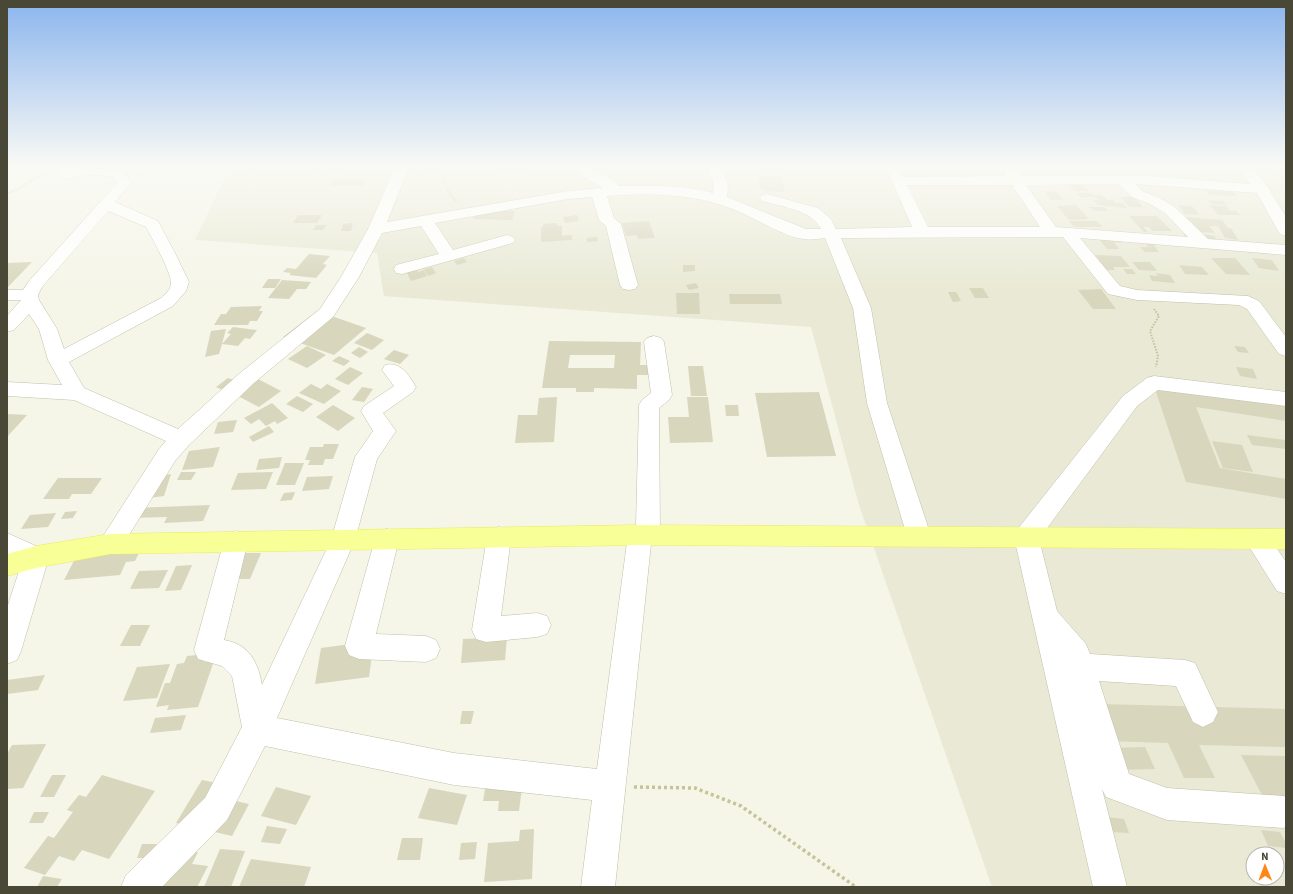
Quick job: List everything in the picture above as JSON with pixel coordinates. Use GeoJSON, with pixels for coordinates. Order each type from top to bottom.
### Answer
{"type":"FeatureCollection","features":[{"type":"Feature","properties":{"kind":"main road"},"geometry":{"type":"LineString","coordinates":[[7,565],[36,557],[110,544],[644,535],[1286,539]]}},
{"type":"Feature","properties":{"kind":"street"},"geometry":{"type":"LineString","coordinates":[[7,326],[25,308],[35,285],[103,209]]}},
{"type":"Feature","properties":{"kind":"street"},"geometry":{"type":"LineString","coordinates":[[58,360],[167,302],[177,292],[180,280],[154,225],[140,217],[114,209]]}},
{"type":"Feature","properties":{"kind":"street"},"geometry":{"type":"LineString","coordinates":[[110,544],[167,455],[181,439],[246,378],[326,313],[350,277],[376,229],[385,209]]}},
{"type":"Feature","properties":{"kind":"street"},"geometry":{"type":"LineString","coordinates":[[376,229],[490,209]]}},
{"type":"Feature","properties":{"kind":"street"},"geometry":{"type":"LineString","coordinates":[[603,209],[606,220],[614,224],[629,285]]}},
{"type":"Feature","properties":{"kind":"street"},"geometry":{"type":"LineString","coordinates":[[745,209],[777,224],[834,243],[866,234],[922,232],[1060,233],[1286,250]]}},
{"type":"Feature","properties":{"kind":"street"},"geometry":{"type":"LineString","coordinates":[[805,209],[813,211],[825,222],[862,308],[877,403],[919,536]]}},
{"type":"Feature","properties":{"kind":"street"},"geometry":{"type":"LineString","coordinates":[[911,209],[922,232]]}},
{"type":"Feature","properties":{"kind":"street"},"geometry":{"type":"LineString","coordinates":[[1039,209],[1114,290],[1144,295],[1242,300],[1253,305],[1286,350]]}},
{"type":"Feature","properties":{"kind":"street"},"geometry":{"type":"LineString","coordinates":[[1168,209],[1203,243]]}},
{"type":"Feature","properties":{"kind":"street"},"geometry":{"type":"LineString","coordinates":[[1273,209],[1286,232]]}},
{"type":"Feature","properties":{"kind":"street"},"geometry":{"type":"LineString","coordinates":[[425,220],[450,256]]}},
{"type":"Feature","properties":{"kind":"street"},"geometry":{"type":"LineString","coordinates":[[402,269],[507,240]]}},
{"type":"Feature","properties":{"kind":"street"},"geometry":{"type":"LineString","coordinates":[[7,295],[29,297]]}},
{"type":"Feature","properties":{"kind":"street"},"geometry":{"type":"LineString","coordinates":[[29,297],[48,330],[58,360],[77,393]]}},
{"type":"Feature","properties":{"kind":"street"},"geometry":{"type":"LineString","coordinates":[[598,887],[644,535],[649,405],[662,395],[654,342]]}},
{"type":"Feature","properties":{"kind":"street"},"geometry":{"type":"LineString","coordinates":[[138,887],[216,809],[257,729],[342,540],[366,457],[385,431],[371,411],[406,387],[392,370]]}},
{"type":"Feature","properties":{"kind":"street"},"geometry":{"type":"LineString","coordinates":[[1110,887],[1026,537],[1130,401],[1154,383],[1286,399]]}},
{"type":"Feature","properties":{"kind":"street"},"geometry":{"type":"LineString","coordinates":[[7,389],[77,393],[181,439]]}},
{"type":"Feature","properties":{"kind":"street"},"geometry":{"type":"LineString","coordinates":[[499,537],[486,630],[536,625]]}},
{"type":"Feature","properties":{"kind":"street"},"geometry":{"type":"LineString","coordinates":[[387,539],[359,646],[426,648]]}},
{"type":"Feature","properties":{"kind":"street"},"geometry":{"type":"LineString","coordinates":[[1257,540],[1286,583]]}},
{"type":"Feature","properties":{"kind":"street"},"geometry":{"type":"LineString","coordinates":[[236,542],[208,650],[230,654],[245,670],[257,729]]}},
{"type":"Feature","properties":{"kind":"street"},"geometry":{"type":"LineString","coordinates":[[7,543],[36,557],[7,651]]}},
{"type":"Feature","properties":{"kind":"street"},"geometry":{"type":"LineString","coordinates":[[1045,617],[1076,653],[1117,786],[1167,804],[1283,812]]}},
{"type":"Feature","properties":{"kind":"street"},"geometry":{"type":"LineString","coordinates":[[1081,668],[1185,673],[1203,712]]}},
{"type":"Feature","properties":{"kind":"street"},"geometry":{"type":"LineString","coordinates":[[257,729],[454,769],[610,786]]}},
{"type":"Feature","properties":{"kind":"path"},"geometry":{"type":"LineString","coordinates":[[467,209],[471,212]]}},
{"type":"Feature","properties":{"kind":"path"},"geometry":{"type":"LineString","coordinates":[[1144,295],[1159,316],[1150,331],[1158,356],[1154,383]]}},
{"type":"Feature","properties":{"kind":"path"},"geometry":{"type":"LineString","coordinates":[[610,786],[695,788],[741,806],[856,887]]}},
{"type":"Feature","properties":{"kind":"shaded area"},"geometry":{"type":"Polygon","coordinates":[[[210,209],[1286,209],[1286,887],[992,887],[859,505],[811,327],[384,296],[377,253],[195,240],[210,209]]]}},
{"type":"Feature","properties":{"kind":"building"},"geometry":{"type":"Polygon","coordinates":[[[1059,209],[1079,209],[1089,219],[1069,220],[1059,209]]]}},
{"type":"Feature","properties":{"kind":"building"},"geometry":{"type":"Polygon","coordinates":[[[1091,209],[1106,209],[1108,211],[1095,211],[1091,209]]]}},
{"type":"Feature","properties":{"kind":"building"},"geometry":{"type":"Polygon","coordinates":[[[1181,209],[1194,209],[1200,215],[1185,214],[1181,209]]]}},
{"type":"Feature","properties":{"kind":"building"},"geometry":{"type":"Polygon","coordinates":[[[1212,209],[1228,209],[1230,211],[1236,211],[1240,215],[1218,215],[1212,209]]]}},
{"type":"Feature","properties":{"kind":"building"},"geometry":{"type":"Polygon","coordinates":[[[477,210],[515,211],[512,220],[473,219],[477,210]]]}},
{"type":"Feature","properties":{"kind":"building"},"geometry":{"type":"Polygon","coordinates":[[[298,215],[322,215],[317,223],[293,223],[298,215]]]}},
{"type":"Feature","properties":{"kind":"building"},"geometry":{"type":"Polygon","coordinates":[[[577,215],[579,221],[565,223],[563,217],[577,215]]]}},
{"type":"Feature","properties":{"kind":"building"},"geometry":{"type":"Polygon","coordinates":[[[1129,216],[1157,216],[1172,231],[1152,231],[1149,227],[1143,227],[1148,232],[1144,232],[1129,216]]]}},
{"type":"Feature","properties":{"kind":"building"},"geometry":{"type":"Polygon","coordinates":[[[1185,217],[1222,220],[1228,228],[1231,228],[1238,240],[1225,238],[1218,226],[1209,226],[1215,233],[1198,232],[1191,222],[1188,222],[1185,217]]]}},
{"type":"Feature","properties":{"kind":"building"},"geometry":{"type":"Polygon","coordinates":[[[649,221],[655,238],[638,239],[637,235],[626,236],[622,223],[649,221]]]}},
{"type":"Feature","properties":{"kind":"building"},"geometry":{"type":"Polygon","coordinates":[[[1069,221],[1097,221],[1102,227],[1074,227],[1069,221]]]}},
{"type":"Feature","properties":{"kind":"building"},"geometry":{"type":"Polygon","coordinates":[[[353,223],[351,231],[341,231],[343,224],[353,223]]]}},
{"type":"Feature","properties":{"kind":"building"},"geometry":{"type":"Polygon","coordinates":[[[557,223],[557,226],[562,226],[562,236],[572,235],[572,240],[541,242],[541,227],[543,227],[543,224],[557,223]]]}},
{"type":"Feature","properties":{"kind":"building"},"geometry":{"type":"Polygon","coordinates":[[[316,225],[327,225],[323,230],[313,230],[316,225]]]}},
{"type":"Feature","properties":{"kind":"building"},"geometry":{"type":"Polygon","coordinates":[[[1183,231],[1215,236],[1218,244],[1185,239],[1183,231]]]}},
{"type":"Feature","properties":{"kind":"building"},"geometry":{"type":"Polygon","coordinates":[[[1096,235],[1118,236],[1123,243],[1114,242],[1119,249],[1107,249],[1096,235]]]}},
{"type":"Feature","properties":{"kind":"building"},"geometry":{"type":"Polygon","coordinates":[[[597,237],[598,241],[587,242],[587,238],[597,237]]]}},
{"type":"Feature","properties":{"kind":"building"},"geometry":{"type":"Polygon","coordinates":[[[1145,243],[1152,243],[1159,252],[1145,252],[1140,247],[1148,247],[1145,243]]]}},
{"type":"Feature","properties":{"kind":"building"},"geometry":{"type":"Polygon","coordinates":[[[309,254],[330,256],[323,264],[327,265],[316,278],[289,275],[291,273],[283,272],[287,268],[296,269],[309,254]]]}},
{"type":"Feature","properties":{"kind":"building"},"geometry":{"type":"Polygon","coordinates":[[[1095,255],[1121,256],[1130,267],[1113,267],[1115,270],[1105,270],[1095,255]]]}},
{"type":"Feature","properties":{"kind":"building"},"geometry":{"type":"Polygon","coordinates":[[[464,258],[467,262],[457,265],[454,261],[464,258]]]}},
{"type":"Feature","properties":{"kind":"building"},"geometry":{"type":"Polygon","coordinates":[[[1211,258],[1235,258],[1250,275],[1226,274],[1211,258]]]}},
{"type":"Feature","properties":{"kind":"building"},"geometry":{"type":"Polygon","coordinates":[[[1252,258],[1272,260],[1279,271],[1259,268],[1252,258]]]}},
{"type":"Feature","properties":{"kind":"building"},"geometry":{"type":"Polygon","coordinates":[[[32,262],[7,288],[7,263],[32,262]]]}},
{"type":"Feature","properties":{"kind":"building"},"geometry":{"type":"Polygon","coordinates":[[[1132,262],[1150,262],[1157,271],[1139,270],[1132,262]]]}},
{"type":"Feature","properties":{"kind":"building"},"geometry":{"type":"Polygon","coordinates":[[[414,264],[418,272],[424,270],[427,276],[411,281],[404,267],[414,264]]]}},
{"type":"Feature","properties":{"kind":"building"},"geometry":{"type":"Polygon","coordinates":[[[683,265],[695,265],[695,271],[683,272],[683,265]]]}},
{"type":"Feature","properties":{"kind":"building"},"geometry":{"type":"Polygon","coordinates":[[[1179,265],[1202,267],[1209,275],[1185,274],[1179,265]]]}},
{"type":"Feature","properties":{"kind":"building"},"geometry":{"type":"Polygon","coordinates":[[[432,267],[436,273],[428,276],[424,269],[432,267]]]}},
{"type":"Feature","properties":{"kind":"building"},"geometry":{"type":"Polygon","coordinates":[[[1123,269],[1132,269],[1136,274],[1127,274],[1123,269]]]}},
{"type":"Feature","properties":{"kind":"building"},"geometry":{"type":"Polygon","coordinates":[[[1156,273],[1170,275],[1175,283],[1152,281],[1149,275],[1158,276],[1156,273]]]}},
{"type":"Feature","properties":{"kind":"building"},"geometry":{"type":"Polygon","coordinates":[[[268,279],[281,279],[275,288],[262,288],[268,279]]]}},
{"type":"Feature","properties":{"kind":"building"},"geometry":{"type":"Polygon","coordinates":[[[282,280],[311,282],[306,289],[297,289],[289,299],[268,298],[282,280]]]}},
{"type":"Feature","properties":{"kind":"building"},"geometry":{"type":"Polygon","coordinates":[[[696,283],[699,288],[689,290],[686,285],[696,283]]]}},
{"type":"Feature","properties":{"kind":"building"},"geometry":{"type":"Polygon","coordinates":[[[969,288],[983,288],[989,298],[975,298],[969,288]]]}},
{"type":"Feature","properties":{"kind":"building"},"geometry":{"type":"Polygon","coordinates":[[[1101,289],[1116,309],[1093,309],[1078,290],[1101,289]]]}},
{"type":"Feature","properties":{"kind":"building"},"geometry":{"type":"Polygon","coordinates":[[[948,292],[956,292],[961,301],[953,302],[948,292]]]}},
{"type":"Feature","properties":{"kind":"building"},"geometry":{"type":"Polygon","coordinates":[[[676,293],[699,293],[700,314],[677,314],[676,293]]]}},
{"type":"Feature","properties":{"kind":"building"},"geometry":{"type":"Polygon","coordinates":[[[729,294],[780,294],[782,304],[730,304],[729,294]]]}},
{"type":"Feature","properties":{"kind":"building"},"geometry":{"type":"Polygon","coordinates":[[[262,306],[259,311],[263,311],[257,321],[250,321],[248,325],[214,325],[221,314],[226,314],[231,307],[262,306]]]}},
{"type":"Feature","properties":{"kind":"building"},"geometry":{"type":"Polygon","coordinates":[[[317,311],[366,328],[334,355],[283,337],[317,311]]]}},
{"type":"Feature","properties":{"kind":"building"},"geometry":{"type":"Polygon","coordinates":[[[233,327],[257,330],[250,339],[245,338],[238,346],[222,344],[231,334],[227,333],[233,327]]]}},
{"type":"Feature","properties":{"kind":"building"},"geometry":{"type":"Polygon","coordinates":[[[226,329],[219,354],[205,357],[211,331],[226,329]]]}},
{"type":"Feature","properties":{"kind":"building"},"geometry":{"type":"Polygon","coordinates":[[[367,333],[384,340],[372,350],[354,343],[367,333]]]}},
{"type":"Feature","properties":{"kind":"building"},"geometry":{"type":"Polygon","coordinates":[[[549,341],[641,342],[640,365],[651,365],[651,375],[637,375],[637,389],[594,388],[594,392],[576,392],[576,388],[542,388],[549,341]],[[570,355],[568,368],[614,368],[615,355],[570,355]]]}},
{"type":"Feature","properties":{"kind":"building"},"geometry":{"type":"Polygon","coordinates":[[[307,346],[326,355],[307,368],[288,359],[307,346]]]}},
{"type":"Feature","properties":{"kind":"building"},"geometry":{"type":"Polygon","coordinates":[[[1234,346],[1245,347],[1249,353],[1238,352],[1234,346]]]}},
{"type":"Feature","properties":{"kind":"building"},"geometry":{"type":"Polygon","coordinates":[[[359,347],[368,352],[360,358],[351,353],[359,347]]]}},
{"type":"Feature","properties":{"kind":"building"},"geometry":{"type":"Polygon","coordinates":[[[394,350],[409,355],[400,364],[384,359],[394,350]]]}},
{"type":"Feature","properties":{"kind":"building"},"geometry":{"type":"Polygon","coordinates":[[[339,356],[350,361],[344,366],[332,361],[339,356]]]}},
{"type":"Feature","properties":{"kind":"building"},"geometry":{"type":"Polygon","coordinates":[[[688,366],[703,366],[707,396],[691,396],[688,366]]]}},
{"type":"Feature","properties":{"kind":"building"},"geometry":{"type":"Polygon","coordinates":[[[350,367],[363,373],[348,385],[335,379],[350,367]]]}},
{"type":"Feature","properties":{"kind":"building"},"geometry":{"type":"Polygon","coordinates":[[[1236,367],[1253,369],[1257,379],[1240,376],[1236,367]]]}},
{"type":"Feature","properties":{"kind":"building"},"geometry":{"type":"Polygon","coordinates":[[[228,378],[237,381],[232,394],[216,387],[228,378]]]}},
{"type":"Feature","properties":{"kind":"building"},"geometry":{"type":"Polygon","coordinates":[[[258,379],[281,391],[259,407],[236,395],[258,379]]]}},
{"type":"Feature","properties":{"kind":"building"},"geometry":{"type":"Polygon","coordinates":[[[311,384],[321,389],[327,384],[341,391],[324,404],[299,393],[311,384]]]}},
{"type":"Feature","properties":{"kind":"building"},"geometry":{"type":"Polygon","coordinates":[[[1154,386],[1286,403],[1286,421],[1196,407],[1220,468],[1286,479],[1286,499],[1186,482],[1154,386]]]}},
{"type":"Feature","properties":{"kind":"building"},"geometry":{"type":"Polygon","coordinates":[[[362,387],[373,389],[364,402],[352,400],[362,387]]]}},
{"type":"Feature","properties":{"kind":"building"},"geometry":{"type":"Polygon","coordinates":[[[819,392],[836,456],[767,457],[755,393],[819,392]]]}},
{"type":"Feature","properties":{"kind":"building"},"geometry":{"type":"Polygon","coordinates":[[[297,396],[313,404],[303,412],[286,404],[297,396]]]}},
{"type":"Feature","properties":{"kind":"building"},"geometry":{"type":"Polygon","coordinates":[[[557,397],[554,442],[515,443],[518,415],[537,415],[539,398],[557,397]]]}},
{"type":"Feature","properties":{"kind":"building"},"geometry":{"type":"Polygon","coordinates":[[[687,397],[708,397],[713,442],[670,443],[668,417],[689,417],[687,397]]]}},
{"type":"Feature","properties":{"kind":"building"},"geometry":{"type":"Polygon","coordinates":[[[272,403],[288,418],[277,424],[275,421],[266,426],[259,419],[251,424],[244,418],[272,403]]]}},
{"type":"Feature","properties":{"kind":"building"},"geometry":{"type":"Polygon","coordinates":[[[333,405],[355,418],[338,431],[316,417],[333,405]]]}},
{"type":"Feature","properties":{"kind":"building"},"geometry":{"type":"Polygon","coordinates":[[[725,405],[738,405],[739,416],[726,416],[725,405]]]}},
{"type":"Feature","properties":{"kind":"building"},"geometry":{"type":"Polygon","coordinates":[[[7,414],[27,415],[7,437],[7,414]]]}},
{"type":"Feature","properties":{"kind":"building"},"geometry":{"type":"Polygon","coordinates":[[[237,420],[233,432],[214,434],[218,422],[237,420]]]}},
{"type":"Feature","properties":{"kind":"building"},"geometry":{"type":"Polygon","coordinates":[[[269,426],[274,432],[253,442],[249,437],[269,426]]]}},
{"type":"Feature","properties":{"kind":"building"},"geometry":{"type":"Polygon","coordinates":[[[1247,435],[1286,440],[1286,449],[1252,445],[1247,435]]]}},
{"type":"Feature","properties":{"kind":"building"},"geometry":{"type":"Polygon","coordinates":[[[1212,441],[1242,445],[1253,472],[1223,468],[1212,441]]]}},
{"type":"Feature","properties":{"kind":"building"},"geometry":{"type":"Polygon","coordinates":[[[324,444],[339,444],[333,459],[325,459],[323,465],[308,465],[310,460],[305,460],[310,447],[323,447],[324,444]]]}},
{"type":"Feature","properties":{"kind":"building"},"geometry":{"type":"Polygon","coordinates":[[[220,447],[213,467],[182,470],[189,451],[220,447]]]}},
{"type":"Feature","properties":{"kind":"building"},"geometry":{"type":"Polygon","coordinates":[[[282,457],[279,468],[256,470],[259,459],[282,457]]]}},
{"type":"Feature","properties":{"kind":"building"},"geometry":{"type":"Polygon","coordinates":[[[285,463],[304,463],[295,485],[276,485],[285,463]]]}},
{"type":"Feature","properties":{"kind":"building"},"geometry":{"type":"Polygon","coordinates":[[[181,472],[196,472],[191,480],[177,480],[181,472]]]}},
{"type":"Feature","properties":{"kind":"building"},"geometry":{"type":"Polygon","coordinates":[[[273,472],[266,489],[231,490],[238,473],[273,472]]]}},
{"type":"Feature","properties":{"kind":"building"},"geometry":{"type":"Polygon","coordinates":[[[171,474],[164,496],[140,499],[147,478],[171,474]]]}},
{"type":"Feature","properties":{"kind":"building"},"geometry":{"type":"Polygon","coordinates":[[[333,476],[329,489],[302,491],[307,477],[333,476]]]}},
{"type":"Feature","properties":{"kind":"building"},"geometry":{"type":"Polygon","coordinates":[[[58,478],[102,478],[91,494],[72,494],[69,499],[43,499],[58,478]]]}},
{"type":"Feature","properties":{"kind":"building"},"geometry":{"type":"Polygon","coordinates":[[[295,492],[292,500],[280,501],[284,493],[295,492]]]}},
{"type":"Feature","properties":{"kind":"building"},"geometry":{"type":"Polygon","coordinates":[[[210,505],[203,521],[164,523],[167,517],[129,518],[135,508],[210,505]]]}},
{"type":"Feature","properties":{"kind":"building"},"geometry":{"type":"Polygon","coordinates":[[[77,511],[73,518],[61,519],[65,512],[77,511]]]}},
{"type":"Feature","properties":{"kind":"building"},"geometry":{"type":"Polygon","coordinates":[[[56,513],[48,527],[21,529],[30,515],[56,513]]]}},
{"type":"Feature","properties":{"kind":"building"},"geometry":{"type":"Polygon","coordinates":[[[141,549],[135,561],[126,562],[120,575],[64,580],[77,555],[141,549]]]}},
{"type":"Feature","properties":{"kind":"building"},"geometry":{"type":"Polygon","coordinates":[[[230,553],[261,553],[250,579],[218,579],[230,553]]]}},
{"type":"Feature","properties":{"kind":"building"},"geometry":{"type":"Polygon","coordinates":[[[192,565],[181,590],[165,591],[176,566],[192,565]]]}},
{"type":"Feature","properties":{"kind":"building"},"geometry":{"type":"Polygon","coordinates":[[[168,570],[159,588],[130,589],[139,571],[168,570]]]}},
{"type":"Feature","properties":{"kind":"building"},"geometry":{"type":"Polygon","coordinates":[[[131,625],[150,625],[140,646],[120,646],[131,625]]]}},
{"type":"Feature","properties":{"kind":"building"},"geometry":{"type":"Polygon","coordinates":[[[507,637],[505,660],[461,663],[463,639],[507,637]]]}},
{"type":"Feature","properties":{"kind":"building"},"geometry":{"type":"Polygon","coordinates":[[[374,641],[369,677],[315,684],[321,648],[374,641]]]}},
{"type":"Feature","properties":{"kind":"building"},"geometry":{"type":"Polygon","coordinates":[[[207,654],[204,662],[214,661],[198,707],[167,710],[169,705],[156,707],[165,683],[170,683],[177,664],[184,663],[187,656],[207,654]]]}},
{"type":"Feature","properties":{"kind":"building"},"geometry":{"type":"Polygon","coordinates":[[[170,664],[157,698],[123,701],[137,667],[170,664]]]}},
{"type":"Feature","properties":{"kind":"building"},"geometry":{"type":"Polygon","coordinates":[[[45,675],[38,690],[7,694],[7,680],[45,675]]]}},
{"type":"Feature","properties":{"kind":"building"},"geometry":{"type":"Polygon","coordinates":[[[1063,703],[1286,709],[1286,747],[1199,745],[1215,778],[1184,778],[1168,743],[1077,740],[1063,703]]]}},
{"type":"Feature","properties":{"kind":"building"},"geometry":{"type":"Polygon","coordinates":[[[462,711],[474,711],[471,724],[460,724],[462,711]]]}},
{"type":"Feature","properties":{"kind":"building"},"geometry":{"type":"Polygon","coordinates":[[[186,715],[181,730],[150,733],[155,718],[186,715]]]}},
{"type":"Feature","properties":{"kind":"building"},"geometry":{"type":"Polygon","coordinates":[[[46,744],[23,788],[7,789],[7,754],[12,745],[46,744]]]}},
{"type":"Feature","properties":{"kind":"building"},"geometry":{"type":"Polygon","coordinates":[[[1145,747],[1155,769],[1119,770],[1109,748],[1145,747]]]}},
{"type":"Feature","properties":{"kind":"building"},"geometry":{"type":"Polygon","coordinates":[[[1241,755],[1286,756],[1286,798],[1263,797],[1241,755]]]}},
{"type":"Feature","properties":{"kind":"building"},"geometry":{"type":"Polygon","coordinates":[[[52,775],[66,775],[54,797],[40,797],[52,775]]]}},
{"type":"Feature","properties":{"kind":"building"},"geometry":{"type":"Polygon","coordinates":[[[102,775],[155,791],[109,859],[82,850],[74,861],[59,856],[45,875],[24,868],[48,836],[54,838],[73,812],[67,810],[79,795],[86,797],[102,775]]]}},
{"type":"Feature","properties":{"kind":"building"},"geometry":{"type":"Polygon","coordinates":[[[487,778],[523,779],[519,811],[498,811],[499,801],[483,801],[487,778]]]}},
{"type":"Feature","properties":{"kind":"building"},"geometry":{"type":"Polygon","coordinates":[[[202,780],[242,788],[236,801],[249,804],[232,836],[176,823],[202,780]]]}},
{"type":"Feature","properties":{"kind":"building"},"geometry":{"type":"Polygon","coordinates":[[[276,787],[311,796],[296,825],[261,816],[276,787]]]}},
{"type":"Feature","properties":{"kind":"building"},"geometry":{"type":"Polygon","coordinates":[[[429,788],[467,795],[457,825],[418,818],[429,788]]]}},
{"type":"Feature","properties":{"kind":"building"},"geometry":{"type":"Polygon","coordinates":[[[34,812],[49,812],[43,823],[29,823],[34,812]]]}},
{"type":"Feature","properties":{"kind":"building"},"geometry":{"type":"Polygon","coordinates":[[[1106,817],[1124,819],[1129,833],[1111,832],[1106,817]]]}},
{"type":"Feature","properties":{"kind":"building"},"geometry":{"type":"Polygon","coordinates":[[[267,826],[287,829],[280,844],[261,842],[267,826]]]}},
{"type":"Feature","properties":{"kind":"building"},"geometry":{"type":"Polygon","coordinates":[[[534,829],[532,879],[484,882],[488,843],[519,841],[520,830],[534,829]]]}},
{"type":"Feature","properties":{"kind":"building"},"geometry":{"type":"Polygon","coordinates":[[[1261,830],[1280,832],[1286,843],[1286,848],[1285,846],[1268,846],[1261,830]]]}},
{"type":"Feature","properties":{"kind":"building"},"geometry":{"type":"Polygon","coordinates":[[[402,838],[423,838],[420,860],[397,860],[402,838]]]}},
{"type":"Feature","properties":{"kind":"building"},"geometry":{"type":"Polygon","coordinates":[[[477,842],[475,859],[459,860],[461,843],[477,842]]]}},
{"type":"Feature","properties":{"kind":"building"},"geometry":{"type":"Polygon","coordinates":[[[142,844],[157,844],[152,858],[137,858],[142,844]]]}},
{"type":"Feature","properties":{"kind":"building"},"geometry":{"type":"Polygon","coordinates":[[[180,849],[198,852],[192,864],[208,866],[197,887],[160,887],[180,849]]]}},
{"type":"Feature","properties":{"kind":"building"},"geometry":{"type":"Polygon","coordinates":[[[220,849],[245,851],[231,887],[204,887],[220,849]]]}},
{"type":"Feature","properties":{"kind":"building"},"geometry":{"type":"Polygon","coordinates":[[[251,859],[311,867],[304,887],[239,887],[251,859]]]}},
{"type":"Feature","properties":{"kind":"building"},"geometry":{"type":"Polygon","coordinates":[[[43,876],[62,879],[57,887],[37,887],[43,876]]]}}]}
